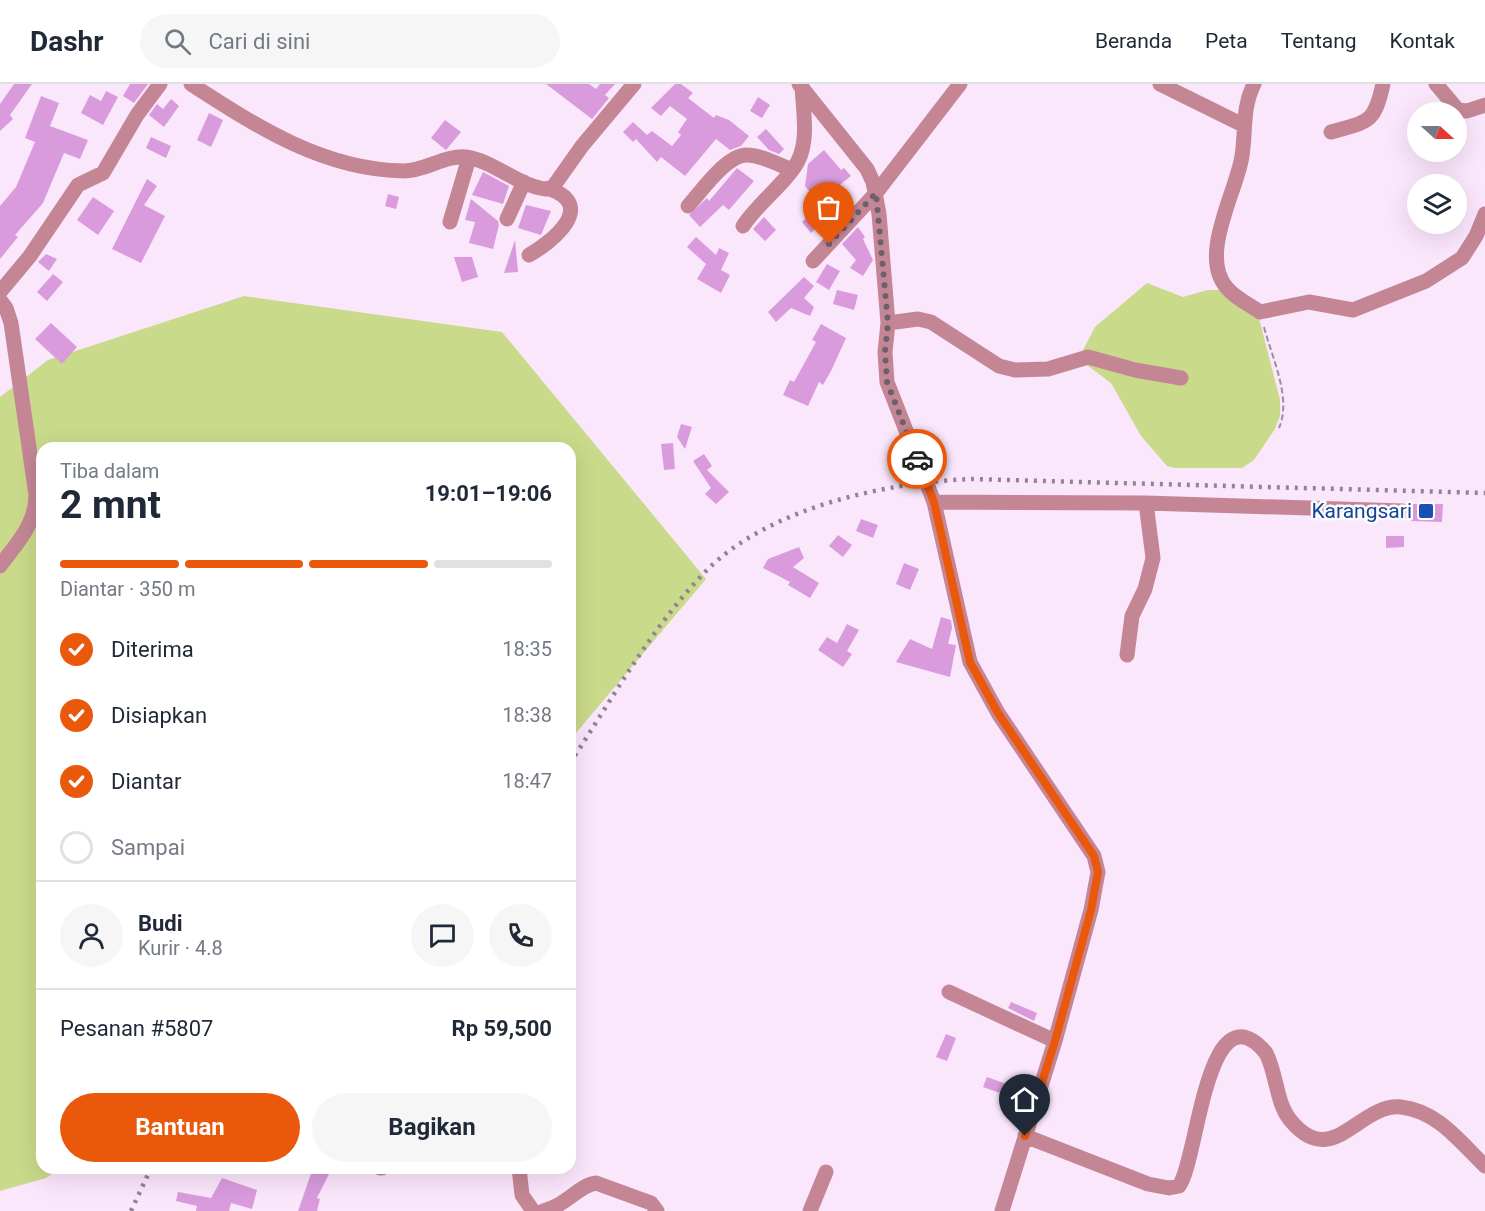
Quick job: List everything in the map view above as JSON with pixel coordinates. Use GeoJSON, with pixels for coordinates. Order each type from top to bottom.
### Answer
{"type":"FeatureCollection","features":[{"type":"Feature","properties":{"kind":"street"},"geometry":{"type":"LineString","coordinates":[[0,292],[30,256],[78,185],[102,173],[137,115],[160,84]]}},
{"type":"Feature","properties":{"kind":"street"},"geometry":{"type":"LineString","coordinates":[[191,84],[270,133],[337,161],[403,171],[421,170],[455,158],[469,158],[542,189],[560,193],[570,207],[568,221],[550,243],[529,255]]}},
{"type":"Feature","properties":{"kind":"street"},"geometry":{"type":"LineString","coordinates":[[550,189],[634,84]]}},
{"type":"Feature","properties":{"kind":"street"},"geometry":{"type":"LineString","coordinates":[[813,261],[876,193],[960,84]]}},
{"type":"Feature","properties":{"kind":"street"},"geometry":{"type":"LineString","coordinates":[[1160,84],[1243,125]]}},
{"type":"Feature","properties":{"kind":"street"},"geometry":{"type":"LineString","coordinates":[[1254,84],[1247,102],[1239,168],[1216,244],[1219,272],[1226,288],[1260,312],[1310,302],[1353,310],[1426,281],[1462,258],[1476,236],[1485,214]]}},
{"type":"Feature","properties":{"kind":"street"},"geometry":{"type":"LineString","coordinates":[[1331,132],[1361,123],[1373,114],[1381,102],[1383,84]]}},
{"type":"Feature","properties":{"kind":"street"},"geometry":{"type":"LineString","coordinates":[[1436,84],[1458,110],[1467,111],[1485,105]]}},
{"type":"Feature","properties":{"kind":"street"},"geometry":{"type":"LineString","coordinates":[[801,85],[867,169],[876,193],[888,323],[885,352],[887,382],[934,502],[970,662],[998,713],[1094,856],[1098,872],[1091,910],[1055,1041],[1002,1211]]}},
{"type":"Feature","properties":{"kind":"street"},"geometry":{"type":"LineString","coordinates":[[743,226],[759,204],[792,170],[802,147],[801,85]]}},
{"type":"Feature","properties":{"kind":"street"},"geometry":{"type":"LineString","coordinates":[[688,206],[726,164],[738,156],[748,154],[792,170]]}},
{"type":"Feature","properties":{"kind":"street"},"geometry":{"type":"LineString","coordinates":[[450,222],[469,158]]}},
{"type":"Feature","properties":{"kind":"street"},"geometry":{"type":"LineString","coordinates":[[507,219],[524,182]]}},
{"type":"Feature","properties":{"kind":"street"},"geometry":{"type":"LineString","coordinates":[[0,300],[6,308],[11,323],[27,421],[36,505],[30,525],[0,566]]}},
{"type":"Feature","properties":{"kind":"street"},"geometry":{"type":"LineString","coordinates":[[888,323],[909,319],[931,322],[999,366],[1015,370],[1048,369],[1088,357],[1135,370],[1181,378]]}},
{"type":"Feature","properties":{"kind":"street"},"geometry":{"type":"LineString","coordinates":[[934,502],[1146,503],[1403,511]]}},
{"type":"Feature","properties":{"kind":"street"},"geometry":{"type":"LineString","coordinates":[[1127,655],[1132,616],[1145,589],[1152,558],[1146,503]]}},
{"type":"Feature","properties":{"kind":"street"},"geometry":{"type":"LineString","coordinates":[[949,992],[1055,1041]]}},
{"type":"Feature","properties":{"kind":"street"},"geometry":{"type":"LineString","coordinates":[[1025,1136],[1148,1184],[1169,1188],[1179,1186],[1195,1138],[1212,1066],[1225,1045],[1233,1038],[1241,1036],[1258,1045],[1266,1053],[1289,1119],[1301,1131],[1320,1139],[1341,1136],[1382,1109],[1399,1107],[1419,1112],[1438,1122],[1455,1134],[1485,1166]]}},
{"type":"Feature","properties":{"kind":"street"},"geometry":{"type":"LineString","coordinates":[[810,1211],[826,1172]]}},
{"type":"Feature","properties":{"kind":"street"},"geometry":{"type":"LineString","coordinates":[[520,1174],[522,1195],[534,1211]]}},
{"type":"Feature","properties":{"kind":"street"},"geometry":{"type":"LineString","coordinates":[[543,1211],[566,1203],[588,1185],[596,1183],[651,1203],[657,1211]]}},
{"type":"Feature","properties":{"kind":"path"},"geometry":{"type":"LineString","coordinates":[[1260,312],[1284,400],[1284,416],[1279,428]]}},
{"type":"Feature","properties":{"kind":"green space"},"geometry":{"type":"Polygon","coordinates":[[[1147,283],[1183,297],[1207,290],[1225,290],[1258,314],[1280,400],[1280,416],[1275,429],[1254,460],[1242,468],[1167,466],[1141,436],[1111,383],[1084,363],[1081,354],[1095,327],[1147,283]]]}},
{"type":"Feature","properties":{"kind":"green space"},"geometry":{"type":"Polygon","coordinates":[[[244,296],[502,332],[706,579],[576,733],[576,442],[36,442],[36,1174],[52,1174],[46,1178],[0,1191],[0,397],[48,360],[244,296]]]}},
{"type":"Feature","properties":{"kind":"building"},"geometry":{"type":"Polygon","coordinates":[[[14,84],[32,84],[10,115],[13,119],[0,131],[0,104],[14,84]]]}},
{"type":"Feature","properties":{"kind":"building"},"geometry":{"type":"Polygon","coordinates":[[[130,84],[148,84],[134,103],[123,96],[130,84]]]}},
{"type":"Feature","properties":{"kind":"building"},"geometry":{"type":"Polygon","coordinates":[[[546,84],[589,84],[596,89],[600,84],[615,84],[605,95],[609,98],[592,119],[546,84]]]}},
{"type":"Feature","properties":{"kind":"building"},"geometry":{"type":"Polygon","coordinates":[[[675,84],[681,84],[693,93],[688,98],[714,118],[716,115],[729,120],[749,136],[741,146],[730,150],[716,139],[685,176],[661,157],[657,162],[636,139],[633,142],[623,132],[633,122],[647,135],[652,131],[672,146],[681,135],[678,132],[687,119],[670,106],[661,116],[651,108],[675,84]]]}},
{"type":"Feature","properties":{"kind":"building"},"geometry":{"type":"Polygon","coordinates":[[[106,91],[118,97],[103,125],[81,113],[90,95],[101,101],[106,91]]]}},
{"type":"Feature","properties":{"kind":"building"},"geometry":{"type":"Polygon","coordinates":[[[41,96],[59,103],[50,126],[88,140],[80,159],[64,153],[43,203],[15,235],[18,237],[0,259],[0,206],[16,187],[35,142],[25,138],[41,96]]]}},
{"type":"Feature","properties":{"kind":"building"},"geometry":{"type":"Polygon","coordinates":[[[758,97],[770,105],[762,118],[750,111],[758,97]]]}},
{"type":"Feature","properties":{"kind":"building"},"geometry":{"type":"Polygon","coordinates":[[[171,99],[179,106],[164,127],[149,115],[157,104],[163,109],[171,99]]]}},
{"type":"Feature","properties":{"kind":"building"},"geometry":{"type":"Polygon","coordinates":[[[209,113],[223,120],[211,147],[197,140],[209,113]]]}},
{"type":"Feature","properties":{"kind":"building"},"geometry":{"type":"Polygon","coordinates":[[[445,120],[461,132],[446,150],[431,138],[445,120]]]}},
{"type":"Feature","properties":{"kind":"building"},"geometry":{"type":"Polygon","coordinates":[[[766,129],[784,149],[779,154],[769,150],[757,137],[766,129]]]}},
{"type":"Feature","properties":{"kind":"building"},"geometry":{"type":"Polygon","coordinates":[[[151,137],[171,146],[166,158],[146,148],[151,137]]]}},
{"type":"Feature","properties":{"kind":"building"},"geometry":{"type":"Polygon","coordinates":[[[824,150],[841,170],[844,168],[851,176],[837,187],[852,205],[840,217],[835,211],[811,233],[802,222],[821,205],[805,186],[808,164],[824,150]]]}},
{"type":"Feature","properties":{"kind":"building"},"geometry":{"type":"Polygon","coordinates":[[[737,168],[754,181],[729,210],[723,205],[700,227],[689,215],[707,198],[709,201],[737,168]]]}},
{"type":"Feature","properties":{"kind":"building"},"geometry":{"type":"Polygon","coordinates":[[[483,172],[509,186],[503,204],[472,195],[483,172]]]}},
{"type":"Feature","properties":{"kind":"building"},"geometry":{"type":"Polygon","coordinates":[[[147,179],[157,186],[144,205],[165,216],[141,263],[112,249],[147,179]]]}},
{"type":"Feature","properties":{"kind":"building"},"geometry":{"type":"Polygon","coordinates":[[[388,194],[399,197],[396,209],[385,206],[388,194]]]}},
{"type":"Feature","properties":{"kind":"building"},"geometry":{"type":"Polygon","coordinates":[[[93,197],[114,211],[98,235],[77,220],[93,197]]]}},
{"type":"Feature","properties":{"kind":"building"},"geometry":{"type":"Polygon","coordinates":[[[471,199],[498,221],[493,249],[469,243],[475,222],[465,220],[471,199]]]}},
{"type":"Feature","properties":{"kind":"building"},"geometry":{"type":"Polygon","coordinates":[[[526,205],[551,211],[541,235],[518,228],[526,205]]]}},
{"type":"Feature","properties":{"kind":"building"},"geometry":{"type":"Polygon","coordinates":[[[764,217],[776,230],[765,241],[753,229],[764,217]]]}},
{"type":"Feature","properties":{"kind":"building"},"geometry":{"type":"Polygon","coordinates":[[[858,227],[865,237],[863,239],[873,260],[863,276],[850,268],[856,260],[842,244],[858,227]]]}},
{"type":"Feature","properties":{"kind":"building"},"geometry":{"type":"Polygon","coordinates":[[[696,237],[716,255],[719,248],[729,253],[721,270],[730,275],[721,293],[697,279],[706,264],[687,247],[696,237]]]}},
{"type":"Feature","properties":{"kind":"building"},"geometry":{"type":"Polygon","coordinates":[[[515,240],[518,272],[504,273],[515,240]]]}},
{"type":"Feature","properties":{"kind":"building"},"geometry":{"type":"Polygon","coordinates":[[[46,254],[57,259],[49,271],[38,262],[46,254]]]}},
{"type":"Feature","properties":{"kind":"building"},"geometry":{"type":"Polygon","coordinates":[[[454,257],[472,257],[478,277],[462,282],[454,257]]]}},
{"type":"Feature","properties":{"kind":"building"},"geometry":{"type":"Polygon","coordinates":[[[827,264],[840,271],[829,290],[816,282],[827,264]]]}},
{"type":"Feature","properties":{"kind":"building"},"geometry":{"type":"Polygon","coordinates":[[[53,274],[63,282],[47,301],[37,292],[53,274]]]}},
{"type":"Feature","properties":{"kind":"building"},"geometry":{"type":"Polygon","coordinates":[[[804,277],[814,286],[804,298],[814,307],[810,316],[791,308],[776,322],[768,312],[804,277]]]}},
{"type":"Feature","properties":{"kind":"building"},"geometry":{"type":"Polygon","coordinates":[[[837,290],[858,295],[854,310],[833,304],[837,290]]]}},
{"type":"Feature","properties":{"kind":"building"},"geometry":{"type":"Polygon","coordinates":[[[51,323],[77,347],[62,364],[35,339],[51,323]]]}},
{"type":"Feature","properties":{"kind":"building"},"geometry":{"type":"Polygon","coordinates":[[[821,324],[846,338],[831,371],[823,385],[819,382],[808,406],[783,395],[790,380],[794,382],[816,342],[812,340],[821,324]]]}},
{"type":"Feature","properties":{"kind":"building"},"geometry":{"type":"Polygon","coordinates":[[[681,424],[692,427],[685,449],[677,437],[681,424]]]}},
{"type":"Feature","properties":{"kind":"building"},"geometry":{"type":"Polygon","coordinates":[[[673,443],[675,469],[664,470],[661,444],[673,443]]]}},
{"type":"Feature","properties":{"kind":"building"},"geometry":{"type":"Polygon","coordinates":[[[704,454],[712,466],[707,470],[729,492],[716,504],[705,494],[711,488],[693,461],[704,454]]]}},
{"type":"Feature","properties":{"kind":"building"},"geometry":{"type":"Polygon","coordinates":[[[1411,504],[1443,504],[1442,522],[1411,521],[1411,504]]]}},
{"type":"Feature","properties":{"kind":"building"},"geometry":{"type":"Polygon","coordinates":[[[861,519],[878,525],[873,538],[856,531],[861,519]]]}},
{"type":"Feature","properties":{"kind":"building"},"geometry":{"type":"Polygon","coordinates":[[[838,535],[852,545],[843,557],[829,546],[838,535]]]}},
{"type":"Feature","properties":{"kind":"building"},"geometry":{"type":"Polygon","coordinates":[[[1386,536],[1404,536],[1404,547],[1386,548],[1386,536]]]}},
{"type":"Feature","properties":{"kind":"building"},"geometry":{"type":"Polygon","coordinates":[[[799,547],[804,558],[793,567],[819,583],[810,598],[788,585],[790,582],[763,568],[768,559],[799,547]]]}},
{"type":"Feature","properties":{"kind":"building"},"geometry":{"type":"Polygon","coordinates":[[[904,563],[919,569],[910,590],[896,584],[904,563]]]}},
{"type":"Feature","properties":{"kind":"building"},"geometry":{"type":"Polygon","coordinates":[[[941,617],[951,620],[952,628],[948,644],[956,645],[950,677],[896,662],[910,639],[932,649],[941,617]]]}},
{"type":"Feature","properties":{"kind":"building"},"geometry":{"type":"Polygon","coordinates":[[[847,624],[859,630],[847,651],[852,654],[843,667],[818,650],[827,637],[837,643],[847,624]]]}},
{"type":"Feature","properties":{"kind":"building"},"geometry":{"type":"Polygon","coordinates":[[[1011,1002],[1037,1013],[1034,1021],[1008,1008],[1011,1002]]]}},
{"type":"Feature","properties":{"kind":"building"},"geometry":{"type":"Polygon","coordinates":[[[946,1034],[956,1038],[947,1061],[936,1057],[946,1034]]]}},
{"type":"Feature","properties":{"kind":"building"},"geometry":{"type":"Polygon","coordinates":[[[987,1077],[1015,1087],[1011,1097],[983,1087],[987,1077]]]}},
{"type":"Feature","properties":{"kind":"building"},"geometry":{"type":"Polygon","coordinates":[[[311,1174],[329,1174],[317,1198],[320,1199],[317,1211],[298,1211],[311,1174]]]}},
{"type":"Feature","properties":{"kind":"building"},"geometry":{"type":"Polygon","coordinates":[[[222,1178],[257,1190],[252,1209],[231,1203],[229,1211],[196,1211],[197,1206],[176,1201],[178,1192],[211,1198],[222,1178]]]}},
{"type":"Feature","properties":{"kind":"railway"},"geometry":{"type":"LineString","coordinates":[[576,754],[668,615],[707,570],[733,548],[763,530],[796,514],[831,502],[868,492],[904,486],[973,479],[1485,493]]}},
{"type":"Feature","properties":{"kind":"railway"},"geometry":{"type":"LineString","coordinates":[[131,1211],[148,1174]]}},
{"type":"Feature","properties":{"kind":"way so far"},"geometry":{"type":"LineString","coordinates":[[829,244],[876,193],[888,323],[885,352],[887,382],[917,459]]}},
{"type":"Feature","properties":{"kind":"place","name":"Karangsari"},"geometry":{"type":"Point","coordinates":[1426,511]}},
{"type":"Feature","properties":{"kind":"route"},"geometry":{"type":"LineString","coordinates":[[917,459],[934,502],[970,662],[998,713],[1094,856],[1098,872],[1091,910],[1055,1041],[1025,1136]]}}]}
